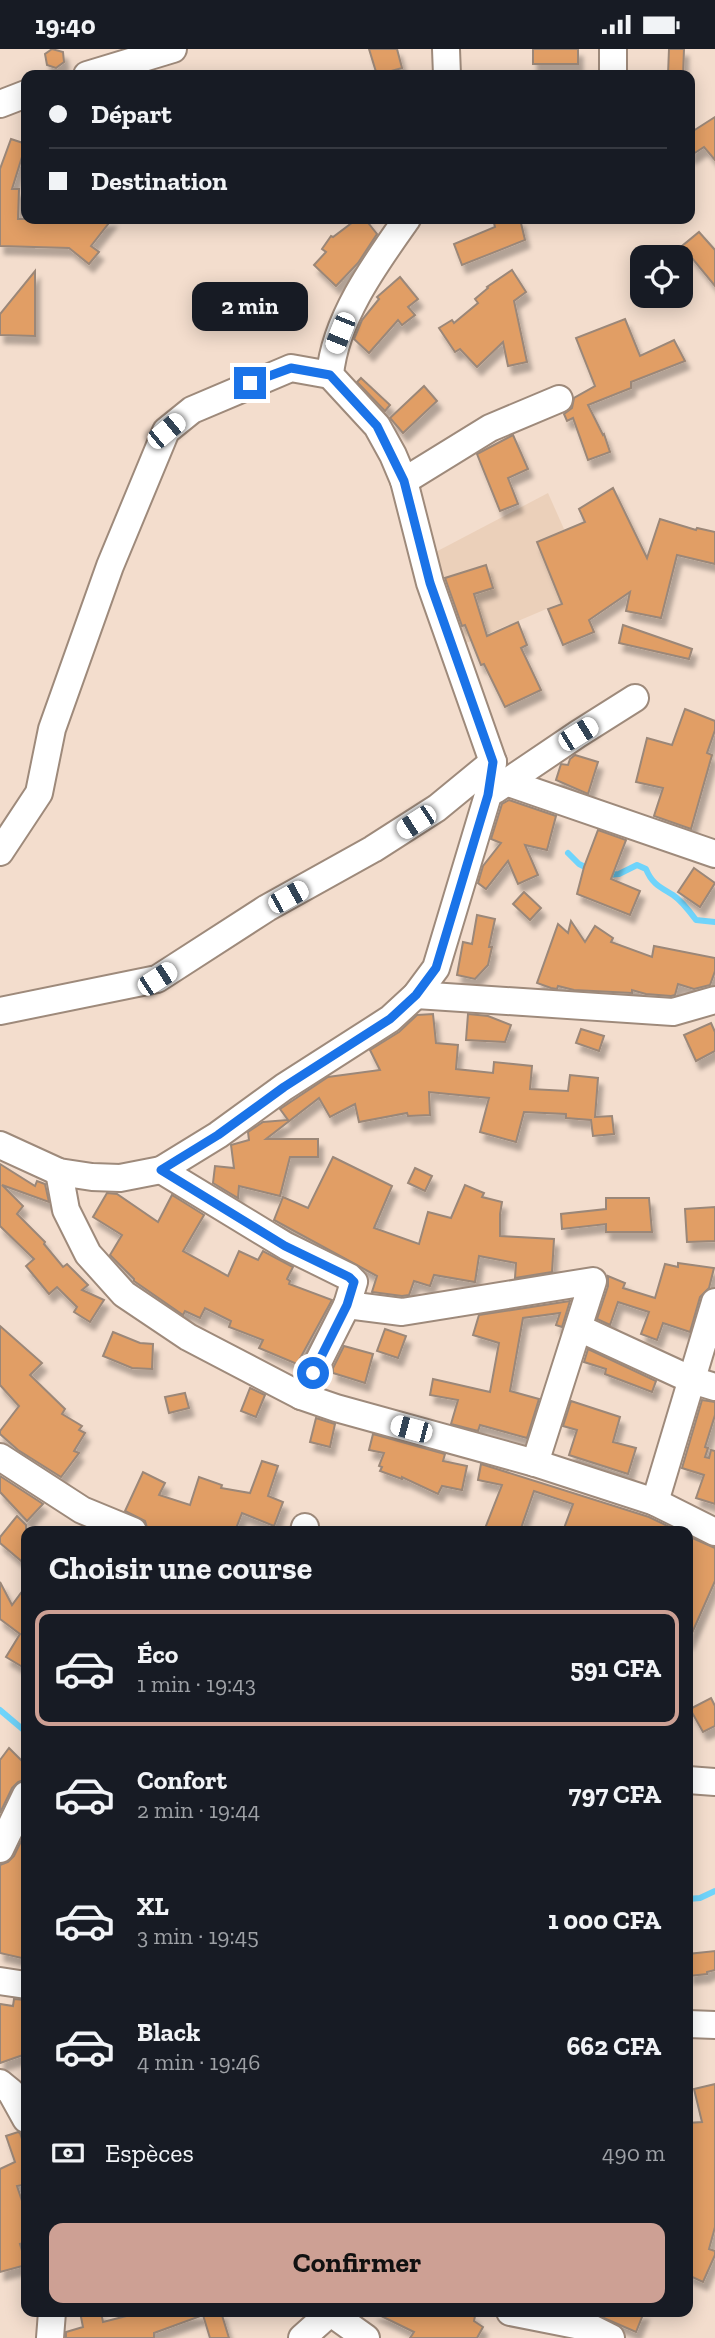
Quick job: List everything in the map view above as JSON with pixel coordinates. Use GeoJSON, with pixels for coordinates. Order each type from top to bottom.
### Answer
{"type":"FeatureCollection","features":[{"type":"Feature","properties":{"kind":"street"},"geometry":{"type":"LineString","coordinates":[[104,70],[173,49]]}},
{"type":"Feature","properties":{"kind":"street"},"geometry":{"type":"LineString","coordinates":[[446,49],[447,70]]}},
{"type":"Feature","properties":{"kind":"street"},"geometry":{"type":"LineString","coordinates":[[613,49],[613,70]]}},
{"type":"Feature","properties":{"kind":"street"},"geometry":{"type":"LineString","coordinates":[[0,104],[21,96]]}},
{"type":"Feature","properties":{"kind":"street"},"geometry":{"type":"LineString","coordinates":[[330,375],[332,352],[357,297],[369,273],[403,224]]}},
{"type":"Feature","properties":{"kind":"street"},"geometry":{"type":"LineString","coordinates":[[0,852],[38,793],[52,729],[110,566],[166,431],[192,410],[291,368],[330,375],[377,426],[404,481],[430,583],[496,780],[436,968],[416,995],[390,1019],[284,1087],[218,1135],[161,1170],[120,1178],[92,1177],[60,1172],[0,1145]]}},
{"type":"Feature","properties":{"kind":"street"},"geometry":{"type":"LineString","coordinates":[[404,481],[489,428],[559,399]]}},
{"type":"Feature","properties":{"kind":"street"},"geometry":{"type":"LineString","coordinates":[[0,1011],[157,979],[267,908],[373,849],[437,808],[496,780],[635,698]]}},
{"type":"Feature","properties":{"kind":"street"},"geometry":{"type":"LineString","coordinates":[[496,780],[715,854]]}},
{"type":"Feature","properties":{"kind":"street"},"geometry":{"type":"LineString","coordinates":[[416,995],[673,1012],[715,1000]]}},
{"type":"Feature","properties":{"kind":"street"},"geometry":{"type":"LineString","coordinates":[[161,1170],[285,1246],[349,1277],[354,1282],[347,1305],[301,1396]]}},
{"type":"Feature","properties":{"kind":"street"},"geometry":{"type":"LineString","coordinates":[[60,1172],[66,1210],[88,1254],[124,1294],[188,1337],[301,1396],[535,1463],[655,1502],[715,1532]]}},
{"type":"Feature","properties":{"kind":"street"},"geometry":{"type":"LineString","coordinates":[[347,1305],[402,1312],[593,1281],[535,1463]]}},
{"type":"Feature","properties":{"kind":"street"},"geometry":{"type":"LineString","coordinates":[[655,1502],[704,1383],[715,1302]]}},
{"type":"Feature","properties":{"kind":"street"},"geometry":{"type":"LineString","coordinates":[[579,1328],[704,1383]]}},
{"type":"Feature","properties":{"kind":"street"},"geometry":{"type":"LineString","coordinates":[[0,1457],[82,1510],[121,1526]]}},
{"type":"Feature","properties":{"kind":"street"},"geometry":{"type":"LineString","coordinates":[[82,1510],[94,1526]]}},
{"type":"Feature","properties":{"kind":"street"},"geometry":{"type":"LineString","coordinates":[[693,1780],[715,1782]]}},
{"type":"Feature","properties":{"kind":"street"},"geometry":{"type":"LineString","coordinates":[[0,1849],[21,1805]]}},
{"type":"Feature","properties":{"kind":"street"},"geometry":{"type":"LineString","coordinates":[[0,1982],[21,1984]]}},
{"type":"Feature","properties":{"kind":"street"},"geometry":{"type":"LineString","coordinates":[[693,2024],[715,2025]]}},
{"type":"Feature","properties":{"kind":"street"},"geometry":{"type":"LineString","coordinates":[[0,2083],[11,2092],[21,2110]]}},
{"type":"Feature","properties":{"kind":"street"},"geometry":{"type":"LineString","coordinates":[[50,2338],[52,2317]]}},
{"type":"Feature","properties":{"kind":"street"},"geometry":{"type":"LineString","coordinates":[[302,2338],[325,2317]]}},
{"type":"Feature","properties":{"kind":"street"},"geometry":{"type":"LineString","coordinates":[[338,2317],[366,2338]]}},
{"type":"Feature","properties":{"kind":"street"},"geometry":{"type":"LineString","coordinates":[[535,2317],[591,2328],[611,2338]]}},
{"type":"Feature","properties":{"kind":"shaded area"},"geometry":{"type":"Polygon","coordinates":[[[548,493],[591,590],[459,646],[428,556],[548,493]]]}},
{"type":"Feature","properties":{"kind":"building"},"geometry":{"type":"Polygon","coordinates":[[[52,49],[63,52],[64,62],[56,68],[47,65],[45,54],[52,49]]]}},
{"type":"Feature","properties":{"kind":"building"},"geometry":{"type":"Polygon","coordinates":[[[369,49],[397,49],[402,68],[375,70],[369,49]]]}},
{"type":"Feature","properties":{"kind":"building"},"geometry":{"type":"Polygon","coordinates":[[[533,49],[578,49],[578,64],[533,64],[533,49]]]}},
{"type":"Feature","properties":{"kind":"building"},"geometry":{"type":"Polygon","coordinates":[[[669,49],[684,49],[683,70],[668,70],[669,49]]]}},
{"type":"Feature","properties":{"kind":"building"},"geometry":{"type":"Polygon","coordinates":[[[715,117],[715,160],[704,147],[695,153],[695,130],[715,117]]]}},
{"type":"Feature","properties":{"kind":"building"},"geometry":{"type":"Polygon","coordinates":[[[11,139],[21,142],[21,160],[12,189],[19,189],[18,219],[21,219],[21,224],[108,224],[91,246],[99,252],[89,264],[69,248],[0,246],[0,169],[11,139]]]}},
{"type":"Feature","properties":{"kind":"building"},"geometry":{"type":"Polygon","coordinates":[[[350,224],[369,224],[377,234],[358,263],[336,286],[314,265],[326,252],[322,249],[331,236],[350,224]]]}},
{"type":"Feature","properties":{"kind":"building"},"geometry":{"type":"Polygon","coordinates":[[[494,224],[521,224],[525,240],[462,265],[454,244],[495,227],[494,224]]]}},
{"type":"Feature","properties":{"kind":"building"},"geometry":{"type":"Polygon","coordinates":[[[699,232],[715,250],[715,286],[693,259],[693,245],[683,245],[699,232]]]}},
{"type":"Feature","properties":{"kind":"building"},"geometry":{"type":"Polygon","coordinates":[[[512,270],[526,292],[514,301],[527,362],[508,366],[503,342],[477,367],[460,349],[455,352],[439,328],[452,320],[454,323],[478,303],[475,299],[487,287],[512,270]]]}},
{"type":"Feature","properties":{"kind":"building"},"geometry":{"type":"Polygon","coordinates":[[[35,271],[35,336],[0,335],[0,314],[35,271]]]}},
{"type":"Feature","properties":{"kind":"building"},"geometry":{"type":"Polygon","coordinates":[[[400,277],[418,299],[408,307],[415,315],[402,325],[398,320],[369,353],[354,339],[362,320],[379,299],[377,297],[400,277]]]}},
{"type":"Feature","properties":{"kind":"building"},"geometry":{"type":"Polygon","coordinates":[[[625,319],[640,356],[674,340],[685,361],[631,382],[631,388],[588,405],[604,434],[610,452],[588,460],[573,418],[567,421],[564,414],[572,408],[574,398],[595,386],[576,338],[625,319]]]}},
{"type":"Feature","properties":{"kind":"building"},"geometry":{"type":"Polygon","coordinates":[[[361,378],[390,405],[385,411],[357,382],[361,378]]]}},
{"type":"Feature","properties":{"kind":"building"},"geometry":{"type":"Polygon","coordinates":[[[424,386],[437,401],[403,433],[390,418],[424,386]]]}},
{"type":"Feature","properties":{"kind":"building"},"geometry":{"type":"Polygon","coordinates":[[[513,435],[528,469],[508,478],[518,504],[500,511],[477,454],[513,435]]]}},
{"type":"Feature","properties":{"kind":"building"},"geometry":{"type":"Polygon","coordinates":[[[613,488],[647,558],[660,519],[696,530],[715,532],[715,564],[677,555],[661,618],[626,611],[630,592],[589,620],[594,632],[563,645],[548,609],[562,604],[537,542],[585,522],[579,509],[613,488]]]}},
{"type":"Feature","properties":{"kind":"building"},"geometry":{"type":"Polygon","coordinates":[[[486,565],[493,588],[474,594],[487,636],[518,622],[527,645],[521,648],[541,690],[505,707],[484,664],[481,665],[465,625],[462,626],[445,578],[486,565]]]}},
{"type":"Feature","properties":{"kind":"building"},"geometry":{"type":"Polygon","coordinates":[[[623,625],[692,649],[689,659],[619,643],[623,625]]]}},
{"type":"Feature","properties":{"kind":"building"},"geometry":{"type":"Polygon","coordinates":[[[685,709],[715,721],[715,730],[707,753],[712,755],[691,829],[654,816],[663,788],[636,782],[647,738],[672,745],[685,709]]]}},
{"type":"Feature","properties":{"kind":"building"},"geometry":{"type":"Polygon","coordinates":[[[575,755],[598,762],[588,794],[556,780],[561,764],[568,765],[575,755]]]}},
{"type":"Feature","properties":{"kind":"building"},"geometry":{"type":"Polygon","coordinates":[[[509,800],[556,816],[547,850],[525,845],[538,875],[518,884],[508,861],[486,889],[478,883],[483,866],[501,843],[491,839],[502,804],[509,800]]]}},
{"type":"Feature","properties":{"kind":"building"},"geometry":{"type":"Polygon","coordinates":[[[598,830],[626,840],[611,879],[640,891],[630,915],[577,894],[598,830]]]}},
{"type":"Feature","properties":{"kind":"building"},"geometry":{"type":"Polygon","coordinates":[[[694,868],[715,883],[700,907],[678,892],[694,868]]]}},
{"type":"Feature","properties":{"kind":"building"},"geometry":{"type":"Polygon","coordinates":[[[524,892],[541,908],[530,920],[513,904],[524,892]]]}},
{"type":"Feature","properties":{"kind":"building"},"geometry":{"type":"Polygon","coordinates":[[[477,915],[495,919],[488,965],[475,979],[457,975],[463,942],[472,944],[477,915]]]}},
{"type":"Feature","properties":{"kind":"building"},"geometry":{"type":"Polygon","coordinates":[[[571,921],[585,942],[595,926],[613,938],[611,942],[652,957],[654,946],[715,958],[715,971],[710,985],[694,989],[678,984],[675,995],[671,996],[632,990],[632,993],[574,990],[558,986],[557,989],[537,983],[558,924],[568,933],[571,921]]]}},
{"type":"Feature","properties":{"kind":"building"},"geometry":{"type":"Polygon","coordinates":[[[433,1014],[436,1043],[458,1045],[456,1069],[493,1073],[494,1062],[532,1066],[530,1089],[568,1091],[570,1075],[598,1078],[595,1117],[612,1116],[614,1134],[593,1136],[591,1120],[566,1118],[566,1114],[524,1112],[516,1142],[480,1132],[489,1098],[429,1092],[430,1115],[408,1116],[407,1113],[359,1122],[355,1104],[330,1117],[319,1098],[266,1139],[318,1139],[318,1157],[290,1157],[280,1196],[239,1186],[238,1198],[213,1183],[215,1166],[234,1168],[231,1145],[249,1140],[248,1132],[263,1122],[288,1120],[280,1109],[328,1077],[380,1070],[370,1050],[399,1032],[417,1015],[433,1014]]]}},
{"type":"Feature","properties":{"kind":"building"},"geometry":{"type":"Polygon","coordinates":[[[468,1014],[488,1016],[511,1025],[505,1042],[466,1040],[468,1014]]]}},
{"type":"Feature","properties":{"kind":"building"},"geometry":{"type":"Polygon","coordinates":[[[711,1023],[715,1032],[715,1051],[696,1061],[684,1035],[711,1023]]]}},
{"type":"Feature","properties":{"kind":"building"},"geometry":{"type":"Polygon","coordinates":[[[581,1029],[604,1036],[599,1051],[576,1043],[581,1029]]]}},
{"type":"Feature","properties":{"kind":"building"},"geometry":{"type":"Polygon","coordinates":[[[333,1157],[392,1186],[374,1228],[419,1244],[428,1212],[451,1218],[465,1185],[484,1193],[482,1197],[502,1202],[500,1236],[554,1239],[552,1272],[515,1278],[516,1263],[479,1256],[475,1282],[434,1275],[430,1286],[414,1281],[409,1295],[372,1292],[377,1276],[274,1220],[283,1197],[308,1208],[333,1157]]]}},
{"type":"Feature","properties":{"kind":"building"},"geometry":{"type":"Polygon","coordinates":[[[0,1164],[35,1186],[37,1181],[45,1184],[49,1202],[2,1185],[23,1206],[17,1214],[45,1242],[63,1267],[67,1264],[88,1285],[82,1290],[104,1300],[90,1322],[74,1312],[77,1307],[57,1287],[49,1294],[26,1266],[34,1259],[0,1226],[0,1164]]]}},
{"type":"Feature","properties":{"kind":"building"},"geometry":{"type":"Polygon","coordinates":[[[415,1168],[432,1176],[425,1191],[408,1183],[415,1168]]]}},
{"type":"Feature","properties":{"kind":"building"},"geometry":{"type":"Polygon","coordinates":[[[107,1193],[117,1194],[158,1222],[172,1195],[204,1215],[183,1251],[228,1276],[239,1251],[258,1260],[263,1251],[293,1267],[287,1279],[289,1284],[332,1300],[297,1364],[259,1348],[263,1340],[229,1327],[231,1321],[205,1308],[200,1318],[185,1311],[183,1315],[134,1281],[110,1255],[122,1235],[93,1217],[107,1193]]]}},
{"type":"Feature","properties":{"kind":"building"},"geometry":{"type":"Polygon","coordinates":[[[606,1198],[649,1198],[652,1232],[606,1232],[606,1224],[562,1229],[561,1214],[606,1209],[606,1198]]]}},
{"type":"Feature","properties":{"kind":"building"},"geometry":{"type":"Polygon","coordinates":[[[715,1207],[715,1241],[687,1242],[685,1209],[715,1207]]]}},
{"type":"Feature","properties":{"kind":"building"},"geometry":{"type":"Polygon","coordinates":[[[678,1263],[714,1268],[709,1288],[700,1297],[690,1332],[663,1323],[657,1340],[641,1334],[649,1312],[618,1302],[610,1325],[597,1319],[608,1286],[608,1276],[625,1283],[623,1288],[655,1298],[665,1264],[678,1267],[678,1263]]]}},
{"type":"Feature","properties":{"kind":"building"},"geometry":{"type":"Polygon","coordinates":[[[570,1301],[562,1327],[556,1325],[560,1313],[523,1318],[510,1391],[539,1399],[527,1438],[480,1425],[478,1431],[451,1424],[458,1400],[430,1395],[433,1379],[490,1392],[499,1343],[473,1335],[479,1315],[570,1301]]]}},
{"type":"Feature","properties":{"kind":"building"},"geometry":{"type":"Polygon","coordinates":[[[0,1326],[42,1363],[30,1375],[65,1409],[62,1414],[82,1426],[79,1430],[85,1433],[74,1451],[79,1453],[61,1477],[18,1450],[0,1434],[19,1406],[0,1385],[0,1326]]]}},
{"type":"Feature","properties":{"kind":"building"},"geometry":{"type":"Polygon","coordinates":[[[385,1329],[406,1336],[398,1358],[377,1351],[385,1329]]]}},
{"type":"Feature","properties":{"kind":"building"},"geometry":{"type":"Polygon","coordinates":[[[113,1332],[140,1343],[153,1344],[152,1369],[132,1368],[103,1356],[113,1332]]]}},
{"type":"Feature","properties":{"kind":"building"},"geometry":{"type":"Polygon","coordinates":[[[344,1346],[373,1354],[365,1383],[333,1373],[344,1346]]]}},
{"type":"Feature","properties":{"kind":"building"},"geometry":{"type":"Polygon","coordinates":[[[588,1349],[656,1381],[652,1392],[605,1374],[606,1369],[584,1362],[588,1349]]]}},
{"type":"Feature","properties":{"kind":"building"},"geometry":{"type":"Polygon","coordinates":[[[250,1388],[265,1395],[256,1417],[241,1411],[250,1388]]]}},
{"type":"Feature","properties":{"kind":"building"},"geometry":{"type":"Polygon","coordinates":[[[185,1393],[189,1408],[169,1413],[165,1397],[185,1393]]]}},
{"type":"Feature","properties":{"kind":"building"},"geometry":{"type":"Polygon","coordinates":[[[702,1400],[715,1402],[715,1415],[705,1447],[708,1448],[705,1457],[709,1458],[711,1450],[715,1451],[715,1504],[696,1498],[704,1475],[682,1468],[702,1400]]]}},
{"type":"Feature","properties":{"kind":"building"},"geometry":{"type":"Polygon","coordinates":[[[571,1401],[620,1417],[613,1442],[636,1448],[628,1474],[569,1455],[577,1430],[563,1426],[571,1401]]]}},
{"type":"Feature","properties":{"kind":"building"},"geometry":{"type":"Polygon","coordinates":[[[316,1418],[335,1424],[330,1447],[310,1442],[316,1418]]]}},
{"type":"Feature","properties":{"kind":"building"},"geometry":{"type":"Polygon","coordinates":[[[373,1434],[445,1454],[443,1461],[467,1466],[462,1490],[442,1486],[438,1494],[402,1477],[380,1471],[384,1453],[369,1450],[373,1434]]]}},
{"type":"Feature","properties":{"kind":"building"},"geometry":{"type":"Polygon","coordinates":[[[262,1461],[278,1466],[268,1496],[283,1502],[274,1526],[242,1513],[237,1526],[146,1526],[145,1521],[125,1511],[143,1472],[165,1483],[159,1495],[190,1505],[199,1477],[222,1485],[221,1488],[250,1493],[262,1461]]]}},
{"type":"Feature","properties":{"kind":"building"},"geometry":{"type":"Polygon","coordinates":[[[481,1464],[649,1517],[668,1526],[565,1526],[573,1504],[534,1491],[522,1526],[486,1526],[502,1485],[478,1480],[481,1464]]]}},
{"type":"Feature","properties":{"kind":"building"},"geometry":{"type":"Polygon","coordinates":[[[0,1476],[43,1504],[27,1521],[0,1492],[0,1476]]]}},
{"type":"Feature","properties":{"kind":"building"},"geometry":{"type":"Polygon","coordinates":[[[17,1516],[26,1525],[21,1526],[21,1561],[0,1543],[0,1537],[17,1516]]]}},
{"type":"Feature","properties":{"kind":"building"},"geometry":{"type":"Polygon","coordinates":[[[693,1538],[715,1548],[715,1581],[693,1631],[693,1538]]]}},
{"type":"Feature","properties":{"kind":"building"},"geometry":{"type":"Polygon","coordinates":[[[0,1582],[12,1605],[21,1593],[21,1666],[6,1657],[20,1634],[0,1619],[0,1582]]]}},
{"type":"Feature","properties":{"kind":"building"},"geometry":{"type":"Polygon","coordinates":[[[711,1698],[715,1706],[715,1726],[703,1732],[693,1714],[693,1707],[711,1698]]]}},
{"type":"Feature","properties":{"kind":"building"},"geometry":{"type":"Polygon","coordinates":[[[9,1748],[21,1760],[21,1781],[12,1788],[0,1813],[0,1760],[9,1748]]]}},
{"type":"Feature","properties":{"kind":"building"},"geometry":{"type":"Polygon","coordinates":[[[21,1841],[21,1958],[0,1953],[0,1865],[14,1856],[21,1841]]]}},
{"type":"Feature","properties":{"kind":"building"},"geometry":{"type":"Polygon","coordinates":[[[715,1951],[715,1970],[693,1976],[693,1953],[715,1951]]]}},
{"type":"Feature","properties":{"kind":"building"},"geometry":{"type":"Polygon","coordinates":[[[14,1999],[21,2000],[21,2056],[0,2063],[0,2004],[13,2006],[14,1999]]]}},
{"type":"Feature","properties":{"kind":"building"},"geometry":{"type":"Polygon","coordinates":[[[715,2084],[715,2227],[709,2249],[715,2251],[715,2255],[703,2282],[693,2277],[693,2123],[702,2122],[694,2089],[715,2084]]]}},
{"type":"Feature","properties":{"kind":"building"},"geometry":{"type":"Polygon","coordinates":[[[18,2132],[21,2136],[21,2185],[17,2186],[21,2198],[21,2266],[0,2272],[0,2169],[15,2162],[6,2136],[18,2132]]]}},
{"type":"Feature","properties":{"kind":"building"},"geometry":{"type":"Polygon","coordinates":[[[81,2317],[102,2317],[103,2322],[122,2317],[198,2317],[154,2333],[154,2338],[66,2338],[66,2332],[83,2327],[81,2317]]]}},
{"type":"Feature","properties":{"kind":"building"},"geometry":{"type":"Polygon","coordinates":[[[204,2317],[223,2317],[229,2338],[210,2338],[204,2317]]]}},
{"type":"Feature","properties":{"kind":"building"},"geometry":{"type":"Polygon","coordinates":[[[383,2317],[475,2317],[474,2321],[483,2327],[477,2338],[410,2338],[414,2332],[383,2317]]]}},
{"type":"Feature","properties":{"kind":"building"},"geometry":{"type":"Polygon","coordinates":[[[602,2317],[642,2317],[636,2332],[602,2317]]]}},
{"type":"Feature","properties":{"kind":"waterway"},"geometry":{"type":"LineString","coordinates":[[568,853],[589,869]]}},
{"type":"Feature","properties":{"kind":"waterway"},"geometry":{"type":"LineString","coordinates":[[606,875],[619,874],[637,865],[646,869],[654,882],[680,900],[696,920],[715,922]]}},
{"type":"Feature","properties":{"kind":"waterway"},"geometry":{"type":"LineString","coordinates":[[0,1710],[21,1728]]}},
{"type":"Feature","properties":{"kind":"waterway"},"geometry":{"type":"LineString","coordinates":[[693,1899],[715,1891]]}},
{"type":"Feature","properties":{"kind":"route"},"geometry":{"type":"LineString","coordinates":[[250,383],[291,368],[330,375],[377,426],[404,481],[430,583],[493,762],[488,795],[436,968],[416,995],[390,1019],[284,1087],[218,1135],[161,1170],[285,1246],[349,1277],[354,1282],[347,1305],[313,1373]]}}]}
